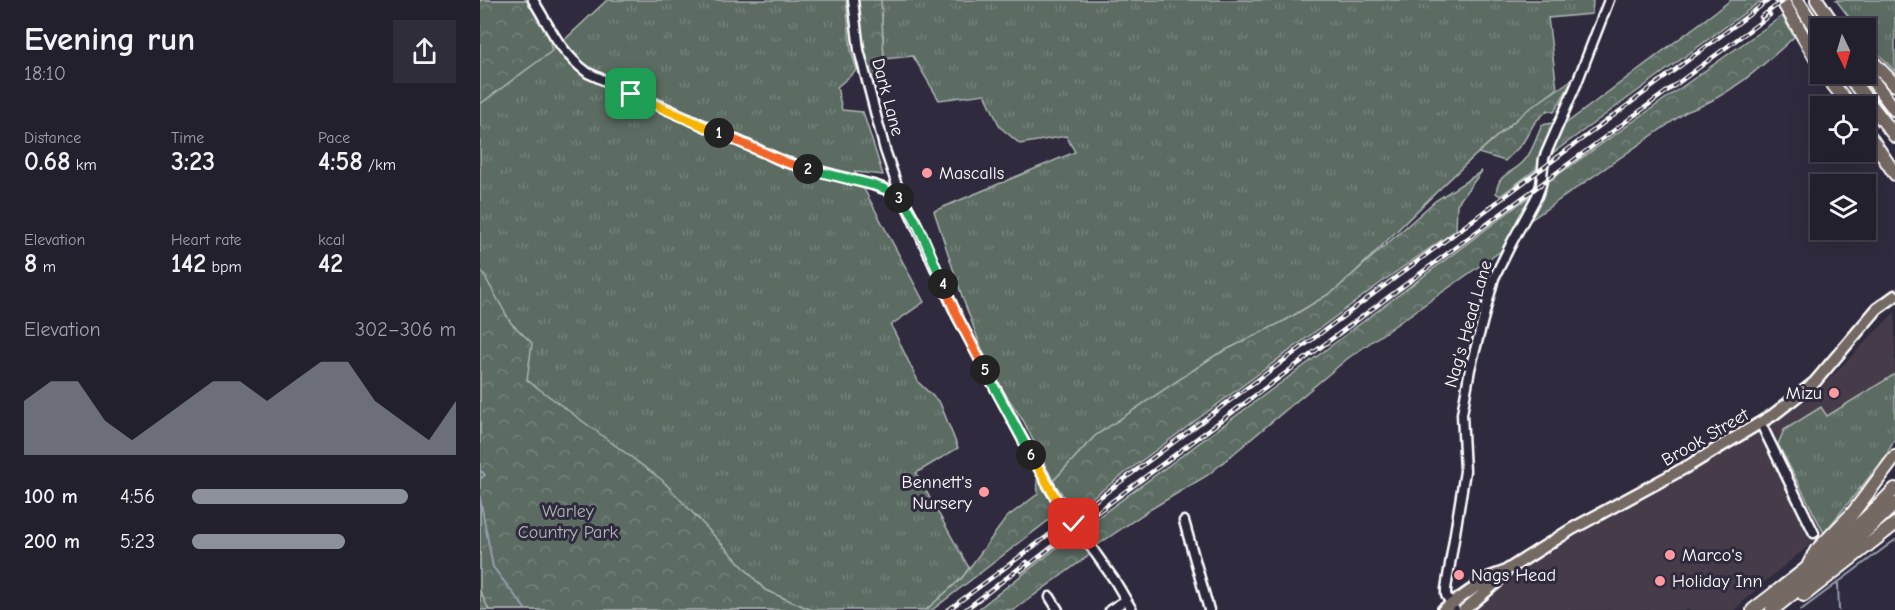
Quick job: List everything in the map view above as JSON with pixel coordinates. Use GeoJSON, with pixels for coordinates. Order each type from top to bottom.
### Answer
{"type":"FeatureCollection","features":[{"type":"Feature","properties":{"kind":"highway"},"geometry":{"type":"LineString","coordinates":[[1782,0],[1810,48]]}},
{"type":"Feature","properties":{"kind":"highway"},"geometry":{"type":"LineString","coordinates":[[1787,0],[1810,39]]}},
{"type":"Feature","properties":{"kind":"highway"},"geometry":{"type":"LineString","coordinates":[[1797,0],[1810,20]]}},
{"type":"Feature","properties":{"kind":"highway"},"geometry":{"type":"LineString","coordinates":[[1817,0],[1829,18]]}},
{"type":"Feature","properties":{"kind":"highway"},"geometry":{"type":"LineString","coordinates":[[1876,65],[1895,85]]}},
{"type":"Feature","properties":{"kind":"highway"},"geometry":{"type":"LineString","coordinates":[[1855,84],[1895,136]]}},
{"type":"Feature","properties":{"kind":"highway"},"geometry":{"type":"LineString","coordinates":[[1875,84],[1895,110]]}},
{"type":"Feature","properties":{"kind":"highway"},"geometry":{"type":"LineString","coordinates":[[1876,146],[1895,174]]}},
{"type":"Feature","properties":{"kind":"highway"},"geometry":{"type":"LineString","coordinates":[[1807,568],[1816,551],[1851,514],[1895,457]]}},
{"type":"Feature","properties":{"kind":"highway"},"geometry":{"type":"LineString","coordinates":[[1753,610],[1862,523],[1895,489]]}},
{"type":"Feature","properties":{"kind":"highway"},"geometry":{"type":"LineString","coordinates":[[1772,610],[1832,563],[1895,504]]}},
{"type":"Feature","properties":{"kind":"highway"},"geometry":{"type":"LineString","coordinates":[[1784,610],[1895,524]]}},
{"type":"Feature","properties":{"kind":"main road","name":"Brook Street"},"geometry":{"type":"LineString","coordinates":[[1450,608],[1490,577],[1504,572],[1572,529],[1690,465],[1786,406],[1814,383],[1876,309],[1895,296]]}},
{"type":"Feature","properties":{"kind":"main road","name":"Brook Street"},"geometry":{"type":"LineString","coordinates":[[1464,610],[1496,583],[1504,572]]}},
{"type":"Feature","properties":{"kind":"street"},"geometry":{"type":"LineString","coordinates":[[533,0],[551,32],[571,60],[588,73],[785,162],[885,189],[902,200],[915,220],[961,324],[1023,440],[1059,504],[1086,540],[1132,610]]}},
{"type":"Feature","properties":{"kind":"street","name":"Dark Lane"},"geometry":{"type":"LineString","coordinates":[[853,0],[858,50],[902,200]]}},
{"type":"Feature","properties":{"kind":"street","name":"Nag's Head Lane"},"geometry":{"type":"LineString","coordinates":[[1450,608],[1446,589],[1465,471],[1462,414],[1480,327],[1494,278],[1537,196],[1541,185],[1544,158],[1576,85],[1609,0]]}},
{"type":"Feature","properties":{"kind":"street"},"geometry":{"type":"LineString","coordinates":[[885,189],[894,177]]}},
{"type":"Feature","properties":{"kind":"street"},"geometry":{"type":"LineString","coordinates":[[1761,423],[1814,533]]}},
{"type":"Feature","properties":{"kind":"street"},"geometry":{"type":"LineString","coordinates":[[1184,522],[1209,610]]}},
{"type":"Feature","properties":{"kind":"street"},"geometry":{"type":"LineString","coordinates":[[1050,597],[1058,610]]}},
{"type":"Feature","properties":{"kind":"street"},"geometry":{"type":"LineString","coordinates":[[1110,610],[1126,600]]}},
{"type":"Feature","properties":{"kind":"shaded area"},"geometry":{"type":"Polygon","coordinates":[[[1895,312],[1895,374],[1826,416],[1822,408],[1778,444],[1824,533],[1734,610],[1476,610],[1535,557],[1704,463],[1809,399],[1895,312]]]}},
{"type":"Feature","properties":{"kind":"green space"},"geometry":{"type":"Polygon","coordinates":[[[480,0],[533,0],[560,44],[607,0],[846,0],[851,51],[857,70],[837,87],[842,110],[863,112],[883,175],[855,172],[924,302],[891,325],[919,383],[940,403],[958,448],[916,473],[969,568],[962,578],[926,610],[480,610],[480,0]]]}},
{"type":"Feature","properties":{"kind":"green space"},"geometry":{"type":"Polygon","coordinates":[[[480,0],[529,0],[548,34],[552,51],[480,104],[480,0]]]}},
{"type":"Feature","properties":{"kind":"green space"},"geometry":{"type":"Polygon","coordinates":[[[856,0],[881,0],[885,81],[869,85],[859,52],[856,0]]]}},
{"type":"Feature","properties":{"kind":"green space"},"geometry":{"type":"Polygon","coordinates":[[[881,0],[1593,0],[1592,14],[1548,18],[1557,89],[1477,154],[1352,275],[1334,291],[1283,322],[1216,355],[1095,436],[1053,481],[1024,422],[990,371],[934,211],[1075,152],[1066,136],[1020,144],[1000,127],[985,94],[939,100],[913,56],[884,59],[881,0]]]}},
{"type":"Feature","properties":{"kind":"green space"},"geometry":{"type":"Polygon","coordinates":[[[1731,0],[1762,0],[1546,158],[1560,128],[1731,0]]]}},
{"type":"Feature","properties":{"kind":"green space"},"geometry":{"type":"Polygon","coordinates":[[[1836,0],[1895,0],[1895,72],[1876,51],[1876,18],[1850,18],[1836,0]]]}},
{"type":"Feature","properties":{"kind":"green space"},"geometry":{"type":"Polygon","coordinates":[[[1782,16],[1794,37],[1757,70],[1730,90],[1686,112],[1529,221],[1548,182],[1782,16]]]}},
{"type":"Feature","properties":{"kind":"green space"},"geometry":{"type":"Polygon","coordinates":[[[1574,78],[1554,112],[1548,110],[1535,122],[1522,144],[1505,161],[1478,153],[1526,111],[1574,78]]]}},
{"type":"Feature","properties":{"kind":"green space"},"geometry":{"type":"Polygon","coordinates":[[[1553,123],[1539,167],[1500,196],[1496,193],[1503,177],[1527,158],[1542,125],[1553,123]]]}},
{"type":"Feature","properties":{"kind":"green space"},"geometry":{"type":"Polygon","coordinates":[[[1482,171],[1457,204],[1456,230],[1386,279],[1074,511],[1053,481],[1095,436],[1216,355],[1286,320],[1334,291],[1435,201],[1482,171]]]}},
{"type":"Feature","properties":{"kind":"green space"},"geometry":{"type":"Polygon","coordinates":[[[1530,196],[1524,214],[1501,251],[1347,359],[1208,475],[1151,509],[1096,546],[1092,553],[1014,610],[977,610],[1059,546],[1530,196]]]}},
{"type":"Feature","properties":{"kind":"green space","name":"Warley Country Park"},"geometry":{"type":"Polygon","coordinates":[[[480,268],[511,323],[532,343],[527,380],[662,480],[765,590],[812,610],[489,610],[480,591],[480,268]]]}},
{"type":"Feature","properties":{"kind":"green space"},"geometry":{"type":"Polygon","coordinates":[[[1895,374],[1895,439],[1884,459],[1824,533],[1778,444],[1784,430],[1821,407],[1827,416],[1895,374]]]}},
{"type":"Feature","properties":{"kind":"green space"},"geometry":{"type":"Polygon","coordinates":[[[1037,479],[1058,513],[932,610],[926,610],[962,578],[1007,517],[1038,494],[1037,479]]]}},
{"type":"Feature","properties":{"kind":"waterway"},"geometry":{"type":"LineString","coordinates":[[480,470],[485,475],[480,479]]}},
{"type":"Feature","properties":{"kind":"waterway"},"geometry":{"type":"LineString","coordinates":[[480,498],[493,567],[526,610]]}},
{"type":"Feature","properties":{"kind":"waterway"},"geometry":{"type":"LineString","coordinates":[[1801,610],[1895,540]]}},
{"type":"Feature","properties":{"kind":"waterway"},"geometry":{"type":"LineString","coordinates":[[1838,583],[1839,610]]}},
{"type":"Feature","properties":{"kind":"railway"},"geometry":{"type":"LineString","coordinates":[[948,610],[1769,0]]}},
{"type":"Feature","properties":{"kind":"railway"},"geometry":{"type":"LineString","coordinates":[[1761,17],[1784,0]]}},
{"type":"Feature","properties":{"kind":"railway"},"geometry":{"type":"LineString","coordinates":[[1021,571],[1770,15]]}},
{"type":"Feature","properties":{"kind":"railway"},"geometry":{"type":"LineString","coordinates":[[965,610],[1027,562]]}},
{"type":"Feature","properties":{"kind":"place","name":"Mascalls"},"geometry":{"type":"Point","coordinates":[927,173]}},
{"type":"Feature","properties":{"kind":"place","name":"Mizu"},"geometry":{"type":"Point","coordinates":[1834,393]}},
{"type":"Feature","properties":{"kind":"place","name":"Bennett's Nursery"},"geometry":{"type":"Point","coordinates":[984,492]}},
{"type":"Feature","properties":{"kind":"place","name":"Marco's"},"geometry":{"type":"Point","coordinates":[1670,555]}},
{"type":"Feature","properties":{"kind":"place","name":"Nags Head"},"geometry":{"type":"Point","coordinates":[1459,575]}},
{"type":"Feature","properties":{"kind":"place","name":"Holiday Inn"},"geometry":{"type":"Point","coordinates":[1660,581]}},
{"type":"Feature","properties":{"kind":"route"},"geometry":{"type":"LineString","coordinates":[[631,94],[785,162],[873,185],[885,189],[902,200],[915,220],[974,350],[1040,472],[1074,524]]}}]}
